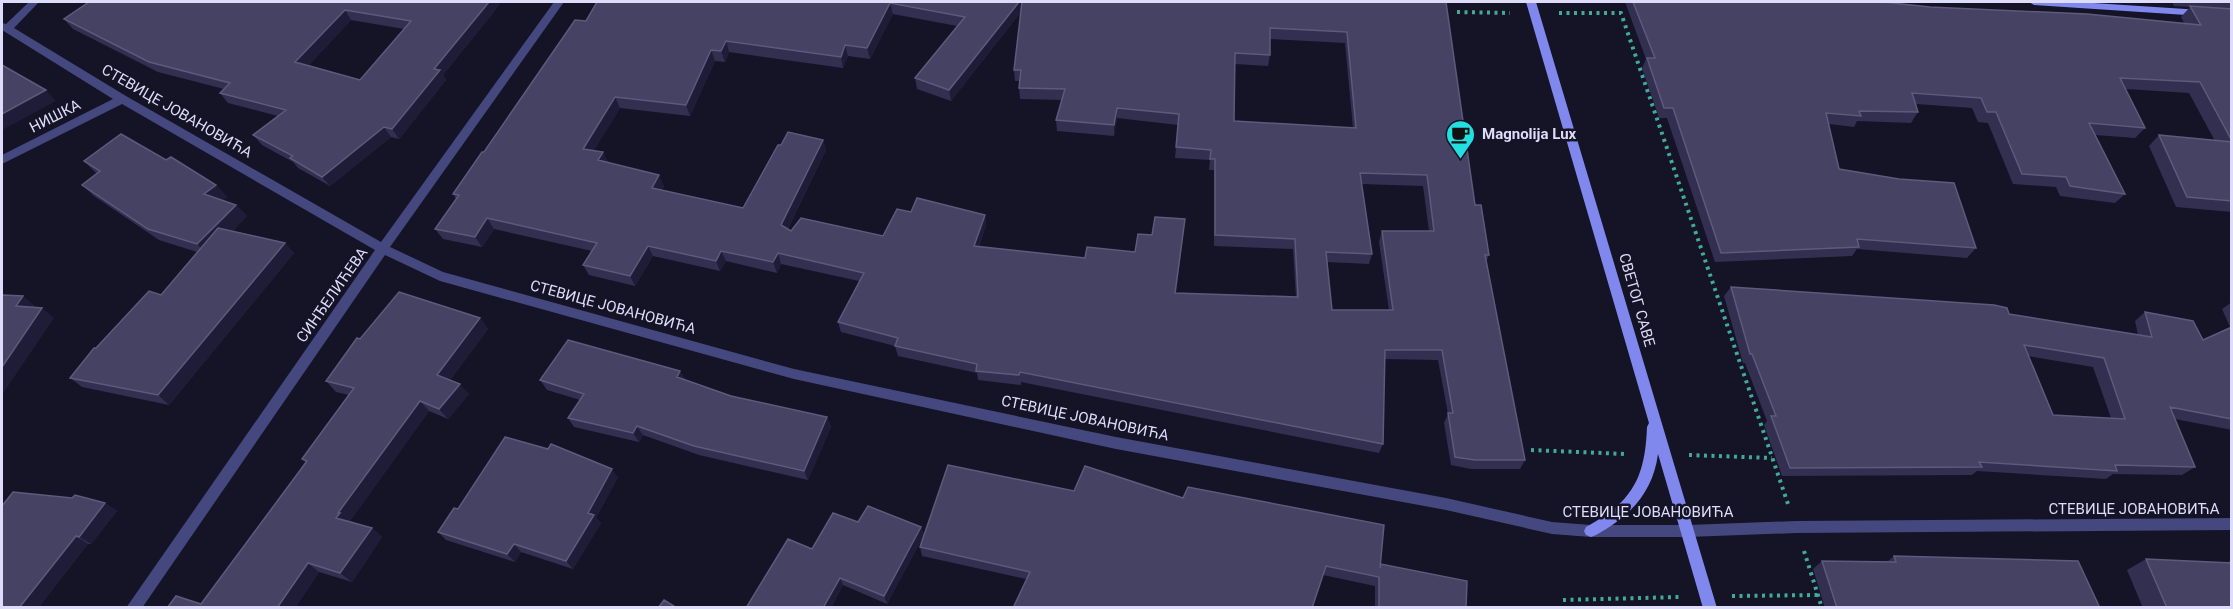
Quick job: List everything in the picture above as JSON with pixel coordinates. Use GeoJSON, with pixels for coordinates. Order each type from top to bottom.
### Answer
{"type":"FeatureCollection","features":[{"type":"Feature","properties":{"kind":"street","name":"СТЕВИЦЕ ЈОВАНОВИЋА"},"geometry":{"type":"LineString","coordinates":[[34,2],[4,27],[122,99],[383,249],[440,276],[794,374],[1116,443],[1446,504],[1552,528],[1591,531],[1688,531],[1796,527],[2232,524]]}},
{"type":"Feature","properties":{"kind":"street","name":"СИНЂЕЛИЋЕВА"},"geometry":{"type":"LineString","coordinates":[[133,608],[383,249],[559,2]]}},
{"type":"Feature","properties":{"kind":"street"},"geometry":{"type":"LineString","coordinates":[[2034,2],[2232,15]]}},
{"type":"Feature","properties":{"kind":"street","name":"СВЕТОГ САВЕ"},"geometry":{"type":"LineString","coordinates":[[1533,7],[1710,608]]}},
{"type":"Feature","properties":{"kind":"street","name":"НИШКА"},"geometry":{"type":"LineString","coordinates":[[2,160],[122,99]]}},
{"type":"Feature","properties":{"kind":"street"},"geometry":{"type":"LineString","coordinates":[[1591,531],[1614,520],[1630,506],[1639,490],[1653,455],[1653,414]]}},
{"type":"Feature","properties":{"kind":"path"},"geometry":{"type":"LineString","coordinates":[[1457,12],[1533,7],[1621,13],[1822,608]]}},
{"type":"Feature","properties":{"kind":"building"},"geometry":{"type":"Polygon","coordinates":[[[89,2],[489,2],[434,69],[440,70],[392,129],[384,127],[322,177],[290,158],[293,156],[253,135],[286,110],[220,93],[230,83],[149,62],[64,19],[89,2]],[[345,10],[295,62],[360,80],[411,21],[345,10]]]}},
{"type":"Feature","properties":{"kind":"building"},"geometry":{"type":"Polygon","coordinates":[[[597,2],[1019,2],[949,90],[915,78],[965,17],[890,3],[867,48],[845,45],[841,57],[726,41],[721,51],[711,50],[686,105],[615,97],[583,149],[603,152],[598,160],[659,175],[652,188],[743,208],[778,145],[781,145],[788,132],[823,140],[781,225],[791,231],[801,218],[883,236],[897,209],[911,212],[917,198],[985,215],[974,246],[1085,258],[1087,247],[1135,252],[1138,234],[1152,235],[1155,217],[1185,219],[1175,293],[1298,297],[1295,239],[1215,235],[1215,159],[1210,159],[1211,150],[1176,147],[1179,114],[1117,108],[1114,125],[1056,120],[1065,89],[1019,88],[1021,70],[1014,70],[1022,2],[1446,2],[1475,205],[1481,205],[1489,255],[1485,255],[1525,460],[1475,460],[1455,457],[1448,413],[1453,413],[1442,350],[1385,350],[1383,444],[1020,372],[1019,375],[976,371],[977,364],[895,346],[898,338],[838,322],[864,273],[778,253],[773,262],[721,251],[716,261],[648,246],[630,276],[583,265],[597,243],[487,218],[475,237],[435,229],[459,195],[453,194],[575,20],[586,21],[597,2]],[[1270,28],[1270,55],[1235,53],[1234,121],[1356,128],[1347,32],[1270,28]],[[1360,173],[1372,254],[1326,252],[1332,310],[1393,310],[1382,231],[1434,231],[1427,175],[1360,173]]]}},
{"type":"Feature","properties":{"kind":"building"},"geometry":{"type":"Polygon","coordinates":[[[1633,2],[1883,2],[1930,7],[2087,14],[2201,25],[2190,6],[2232,9],[2232,141],[2200,82],[2120,78],[2145,128],[2089,123],[2125,194],[2070,186],[2066,177],[2022,174],[1996,112],[1987,112],[1981,98],[1912,93],[1918,112],[1859,111],[1861,116],[1826,113],[1839,169],[1899,179],[1954,183],[1976,248],[1857,239],[1859,247],[1721,253],[1673,108],[1664,108],[1647,58],[1655,58],[1633,2]]]}},
{"type":"Feature","properties":{"kind":"building"},"geometry":{"type":"Polygon","coordinates":[[[2,65],[46,90],[2,114],[2,65]]]}},
{"type":"Feature","properties":{"kind":"building"},"geometry":{"type":"Polygon","coordinates":[[[121,134],[166,160],[171,157],[216,185],[204,194],[236,205],[197,244],[148,229],[82,185],[100,171],[84,161],[121,134]]]}},
{"type":"Feature","properties":{"kind":"building"},"geometry":{"type":"Polygon","coordinates":[[[2159,135],[2232,142],[2232,201],[2187,197],[2159,135]]]}},
{"type":"Feature","properties":{"kind":"building"},"geometry":{"type":"Polygon","coordinates":[[[218,228],[285,243],[158,395],[70,378],[94,348],[149,291],[161,295],[218,228]]]}},
{"type":"Feature","properties":{"kind":"building"},"geometry":{"type":"Polygon","coordinates":[[[1731,287],[1994,305],[2007,308],[2009,314],[2152,337],[2145,312],[2193,321],[2203,340],[2232,327],[2232,419],[2170,407],[2195,467],[2115,465],[2117,471],[1979,462],[1982,467],[1790,468],[1771,416],[1776,416],[1752,354],[1750,354],[1731,287]],[[2024,345],[2053,415],[2125,419],[2104,358],[2024,345]]]}},
{"type":"Feature","properties":{"kind":"building"},"geometry":{"type":"Polygon","coordinates":[[[399,292],[480,318],[437,375],[460,384],[439,409],[420,401],[338,513],[340,513],[336,518],[372,528],[340,573],[308,563],[277,608],[167,608],[176,596],[201,604],[307,461],[302,459],[354,388],[326,381],[357,338],[360,339],[399,292]]]}},
{"type":"Feature","properties":{"kind":"building"},"geometry":{"type":"Polygon","coordinates":[[[2,295],[23,296],[16,306],[42,308],[2,367],[2,295]]]}},
{"type":"Feature","properties":{"kind":"building"},"geometry":{"type":"Polygon","coordinates":[[[568,340],[680,371],[677,377],[731,396],[827,417],[804,471],[694,446],[637,426],[633,433],[568,418],[584,394],[540,380],[568,340]]]}},
{"type":"Feature","properties":{"kind":"building"},"geometry":{"type":"Polygon","coordinates":[[[505,437],[548,449],[551,444],[612,469],[588,513],[594,515],[566,561],[514,544],[507,554],[438,532],[454,508],[458,509],[505,437]]]}},
{"type":"Feature","properties":{"kind":"building"},"geometry":{"type":"Polygon","coordinates":[[[948,465],[1074,491],[1085,466],[1183,498],[1188,487],[1384,525],[1380,568],[1381,564],[1467,581],[1466,608],[1379,608],[1379,577],[1326,566],[1312,608],[1013,608],[1030,572],[920,547],[948,465]]]}},
{"type":"Feature","properties":{"kind":"building"},"geometry":{"type":"Polygon","coordinates":[[[13,492],[72,498],[75,495],[105,503],[19,608],[2,608],[2,506],[13,492]]]}},
{"type":"Feature","properties":{"kind":"building"},"geometry":{"type":"Polygon","coordinates":[[[868,506],[921,527],[884,596],[840,578],[823,608],[746,608],[788,539],[812,549],[833,513],[858,522],[868,506]]]}},
{"type":"Feature","properties":{"kind":"building"},"geometry":{"type":"Polygon","coordinates":[[[1894,556],[2078,561],[2100,608],[1837,608],[1822,561],[1896,562],[1894,556]]]}},
{"type":"Feature","properties":{"kind":"building"},"geometry":{"type":"Polygon","coordinates":[[[2146,559],[2232,563],[2232,608],[2167,608],[2146,559]]]}},
{"type":"Feature","properties":{"kind":"building"},"geometry":{"type":"Polygon","coordinates":[[[664,600],[677,608],[658,608],[664,600]]]}},
{"type":"Feature","properties":{"kind":"place","name":"Magnolija Lux"},"geometry":{"type":"Point","coordinates":[1461,160]}}]}
